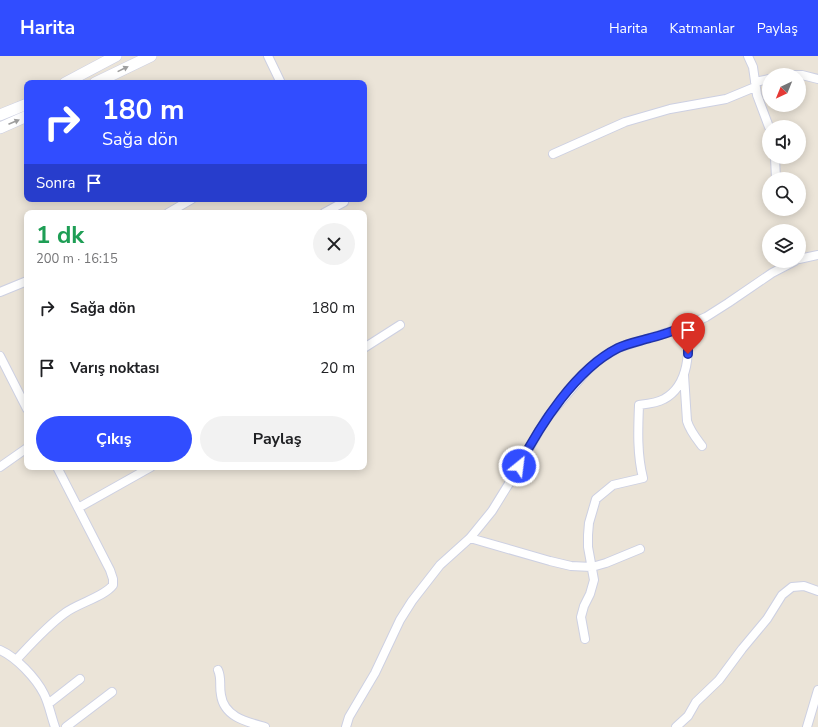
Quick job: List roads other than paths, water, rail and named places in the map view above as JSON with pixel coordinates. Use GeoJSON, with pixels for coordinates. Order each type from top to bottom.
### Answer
{"type":"FeatureCollection","features":[{"type":"Feature","properties":{"kind":"main road"},"geometry":{"type":"LineString","coordinates":[[72,80],[116,56]]}},
{"type":"Feature","properties":{"kind":"main road"},"geometry":{"type":"LineString","coordinates":[[101,80],[151,56]]}},
{"type":"Feature","properties":{"kind":"main road"},"geometry":{"type":"LineString","coordinates":[[0,115],[24,105]]}},
{"type":"Feature","properties":{"kind":"main road"},"geometry":{"type":"LineString","coordinates":[[0,128],[24,117]]}},
{"type":"Feature","properties":{"kind":"street"},"geometry":{"type":"LineString","coordinates":[[268,56],[280,80]]}},
{"type":"Feature","properties":{"kind":"street"},"geometry":{"type":"LineString","coordinates":[[748,56],[753,67],[757,96],[766,120]]}},
{"type":"Feature","properties":{"kind":"street"},"geometry":{"type":"LineString","coordinates":[[806,76],[818,79]]}},
{"type":"Feature","properties":{"kind":"street"},"geometry":{"type":"LineString","coordinates":[[553,154],[625,122],[670,109],[726,100],[762,82]]}},
{"type":"Feature","properties":{"kind":"street"},"geometry":{"type":"LineString","coordinates":[[173,210],[187,202]]}},
{"type":"Feature","properties":{"kind":"street"},"geometry":{"type":"LineString","coordinates":[[329,210],[344,202]]}},
{"type":"Feature","properties":{"kind":"street"},"geometry":{"type":"LineString","coordinates":[[806,258],[818,255]]}},
{"type":"Feature","properties":{"kind":"street"},"geometry":{"type":"LineString","coordinates":[[346,727],[349,717],[375,673],[400,620],[408,607],[440,565],[470,538],[492,511],[500,500],[546,419],[586,372],[597,362],[618,348],[688,325],[714,312],[781,268]]}},
{"type":"Feature","properties":{"kind":"street"},"geometry":{"type":"LineString","coordinates":[[0,292],[24,282]]}},
{"type":"Feature","properties":{"kind":"street"},"geometry":{"type":"LineString","coordinates":[[367,346],[400,325]]}},
{"type":"Feature","properties":{"kind":"street"},"geometry":{"type":"LineString","coordinates":[[688,325],[689,345],[684,374],[687,421],[692,432],[702,446]]}},
{"type":"Feature","properties":{"kind":"street"},"geometry":{"type":"LineString","coordinates":[[0,356],[24,403]]}},
{"type":"Feature","properties":{"kind":"street"},"geometry":{"type":"LineString","coordinates":[[586,639],[581,618],[594,580],[588,546],[588,535],[589,523],[596,499],[613,485],[643,478],[639,460],[639,405],[664,400],[676,389],[684,374]]}},
{"type":"Feature","properties":{"kind":"street"},"geometry":{"type":"LineString","coordinates":[[0,467],[24,450]]}},
{"type":"Feature","properties":{"kind":"street"},"geometry":{"type":"LineString","coordinates":[[16,660],[45,630],[66,612],[77,605],[106,592],[113,585],[110,570],[60,470]]}},
{"type":"Feature","properties":{"kind":"street"},"geometry":{"type":"LineString","coordinates":[[78,508],[146,470]]}},
{"type":"Feature","properties":{"kind":"street"},"geometry":{"type":"LineString","coordinates":[[470,538],[570,566],[592,567],[640,549]]}},
{"type":"Feature","properties":{"kind":"street"},"geometry":{"type":"LineString","coordinates":[[676,727],[688,716],[696,702],[719,680],[767,619],[782,596],[792,586],[804,586],[818,591]]}},
{"type":"Feature","properties":{"kind":"street"},"geometry":{"type":"LineString","coordinates":[[0,650],[16,660],[39,686],[48,704],[55,727]]}},
{"type":"Feature","properties":{"kind":"street"},"geometry":{"type":"LineString","coordinates":[[218,670],[221,676],[221,696],[229,712],[241,720],[265,727]]}},
{"type":"Feature","properties":{"kind":"street"},"geometry":{"type":"LineString","coordinates":[[48,704],[80,679]]}},
{"type":"Feature","properties":{"kind":"street"},"geometry":{"type":"LineString","coordinates":[[807,727],[818,690]]}},
{"type":"Feature","properties":{"kind":"street"},"geometry":{"type":"LineString","coordinates":[[66,727],[112,692]]}}]}
